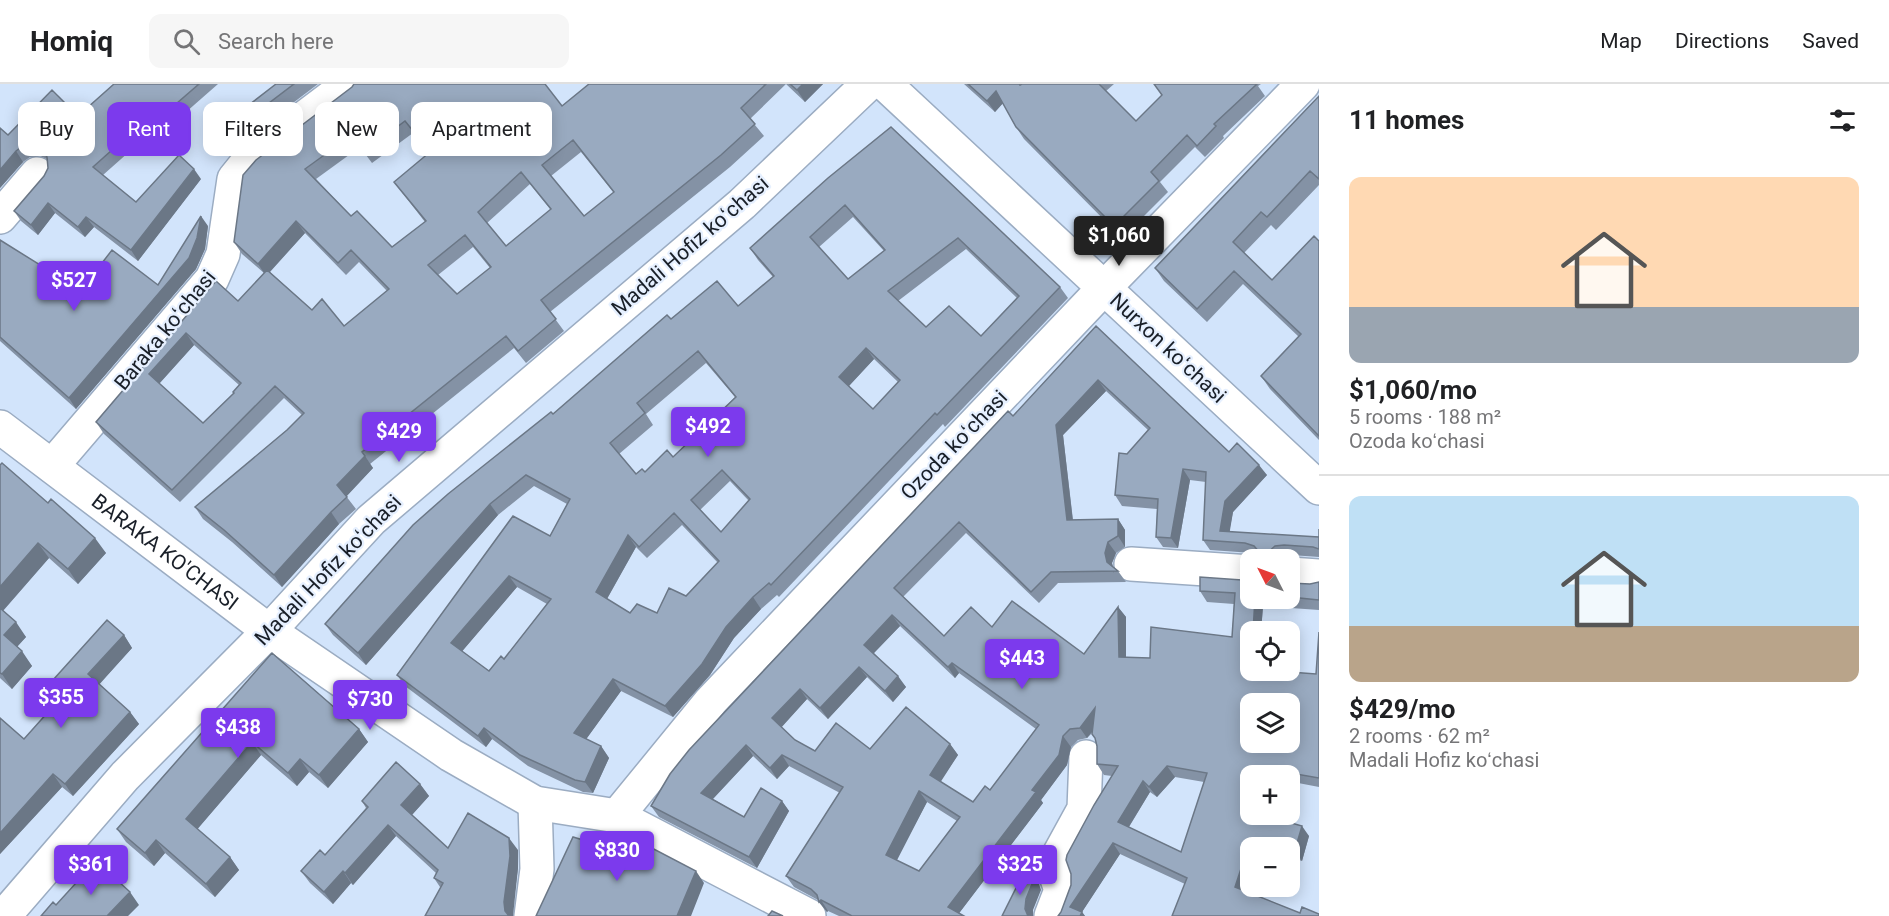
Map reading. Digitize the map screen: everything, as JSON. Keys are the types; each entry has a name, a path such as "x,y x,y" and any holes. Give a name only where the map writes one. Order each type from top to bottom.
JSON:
{"street":[{"name":"Baraka koʻchasi","path":"52,466 212,279 223,254 234,179 251,158 350,84"},
{"name":"Madali Hofiz koʻchasi","path":"3,913 125,776 268,631 371,520 742,204 868,84"},
{"name":"Nurxon koʻchasi","path":"885,84 1319,488"},
{"name":"Ozoda koʻchasi","path":"617,816 711,701 1104,288 1303,84"},
{"path":"0,217 37,174"},
{"name":"BARAKA KO'CHASI","path":"0,427 268,631 450,755 535,803 617,816 809,916"},
{"path":"1131,564 1240,571"},
{"path":"1300,575 1319,576"},
{"path":"1051,916 1061,890 1055,873 1056,860 1084,809 1086,757"},
{"path":"531,916 537,869 535,803"}],"building":[{"path":"114,84 199,84 178,102 107,102 107,154 93,167 136,202 178,156 194,169 131,250 86,217 78,227 48,203 31,225 14,211 44,176 48,168 46,156 95,156 94,102"},
{"path":"276,84 294,84 270,102 253,102"},
{"path":"354,84 545,84 562,106 589,84 766,84 741,108 755,124 721,155 541,300 556,319 518,351 506,336 362,452 365,456 337,485 347,497 274,575 195,507 304,413 275,386 172,490 96,422 216,281 238,301 267,270 312,310 322,299 344,326 389,289 351,250 338,263 296,221 258,264 234,242 243,175 261,156 303,156 303,124 315,115 315,156 323,156 305,169 351,216 357,211 392,247 426,221 394,182 425,156 552,156 552,102 411,102 411,128 405,121 399,126 399,102 332,102","holes":["573,140 614,192 584,216 542,165","521,172 551,209 506,246 478,212","465,235 491,267 457,294 428,265","186,333 241,383 234,393 203,423 149,374"]},
{"path":"790,84 803,84 797,90"},
{"path":"968,84 1099,84 1136,121 1162,95 1154,84 1257,84 1214,124 1216,126 1197,146 1187,135 1151,172 1159,181 1114,226 1016,127 996,91 987,101"},
{"path":"52,90 64,102 40,102"},
{"path":"1319,96 1319,179 1310,171 1267,217 1261,212 1233,242 1272,280 1314,236 1319,241 1319,436 1261,376 1301,334 1234,271 1197,309 1155,268"},
{"path":"18,125 18,150 0,170 0,128 8,135"},
{"path":"891,127 1060,287 937,415 935,413 771,585 769,583 753,597 726,627 702,664 665,706 613,679 574,733 601,746 585,782 575,780 520,755 484,728 478,736 397,675 513,516 550,536 570,499 526,475 490,504 358,653 325,624 413,525 448,494 551,412 553,414 667,315 671,319 717,281 738,306 774,276 750,248 828,178","holes":["845,205 885,250 848,279 810,237","958,238 1019,296 981,336 949,306 926,327 888,291","866,348 900,380 873,409 839,377","698,351 736,397 673,457 667,450 645,472 642,469 636,474 610,443 645,413 637,403","722,470 750,499 721,532 691,500","674,513 719,561 686,596 669,588 657,613 637,604 630,613 596,592 628,535 639,547","509,576 551,599 504,659 501,656 489,671 451,643"]},
{"path":"201,216 197,238 189,258 69,398 0,337 0,240 69,283 71,280 82,289 112,250 158,285"},
{"path":"1096,326 1229,452 1237,443 1259,465 1225,501 1220,531 1319,537 1319,549 1284,545 1275,546 1272,549 1257,549 1245,543 1203,540 1206,472 1183,469 1171,538 1156,537 1158,499 1115,495 1119,453 1127,454 1150,428 1098,380 1056,425 1067,520 1118,519 1118,536 1108,542 1105,553 1107,562 1118,571 1051,572 1031,592 959,522 894,588 944,636 971,607 992,627 1012,601 1084,654 1118,607 1119,657 1150,658 1151,627 1232,637 1235,593 1200,591 1200,577 1240,580 1240,609 1254,609 1254,621 1240,621 1240,681 1300,681 1300,673 1316,674 1319,632 1319,778 1300,775 1300,765 1240,765 1240,825 1302,826 1299,837 1240,837 1240,872 1235,887 1240,889 1240,897 1260,897 1300,913 1302,907 1319,916 1172,916 1187,878 1113,843 1070,907 1082,912 1080,916 1058,916 1071,885 1067,855 1118,766 1097,764 1097,746 1092,734 1095,708 1080,728 1070,729 1063,736 1059,755 1032,790 1036,792 948,907 964,916 852,916 821,900 819,902 817,895 811,889 786,876 843,787 782,755 770,768 746,745 701,793 744,817 761,788 782,801 749,857 651,806 670,774 689,750 1008,411 1013,416","holes":["892,615 948,667 952,663 1039,725 990,790 985,786 973,802 930,775 950,744 906,707 870,749 836,723 815,751 795,740 772,718 800,689 820,708 859,667 885,691 898,676 864,645","1167,766 1207,773 1181,852 1118,822 1143,781 1149,787","919,791 960,817 919,871 886,855"]},
{"path":"2,463 48,503 51,499 95,538 68,569 38,543 0,587 0,465"},
{"path":"1319,582 1319,600 1300,598 1300,584"},
{"path":"0,608 16,622 4,635 22,651 2,674 0,673"},
{"path":"107,620 124,635 88,674 130,712 65,784 53,774 0,833 0,718 24,739 57,702 44,690"},
{"path":"272,653 359,729 319,775 300,759 288,773 252,742 186,819 230,857 206,884 156,840 145,853 117,829"},
{"path":"396,762 420,784 401,805 448,848 468,813 509,838 510,856 504,902 505,911 509,916 425,916 443,883 434,878 438,870 388,825 345,873 343,871 324,892 301,871 320,850 325,855 368,807 362,801"},
{"path":"625,834 696,871 677,916 536,916 573,837 619,851"},
{"path":"96,861 130,892 107,916 41,916 53,902 56,905"},
{"path":"1027,866 1030,867 1034,879 1026,899 1025,909 1028,916 1002,916"},
{"path":"772,911 783,916 768,916"}]}
